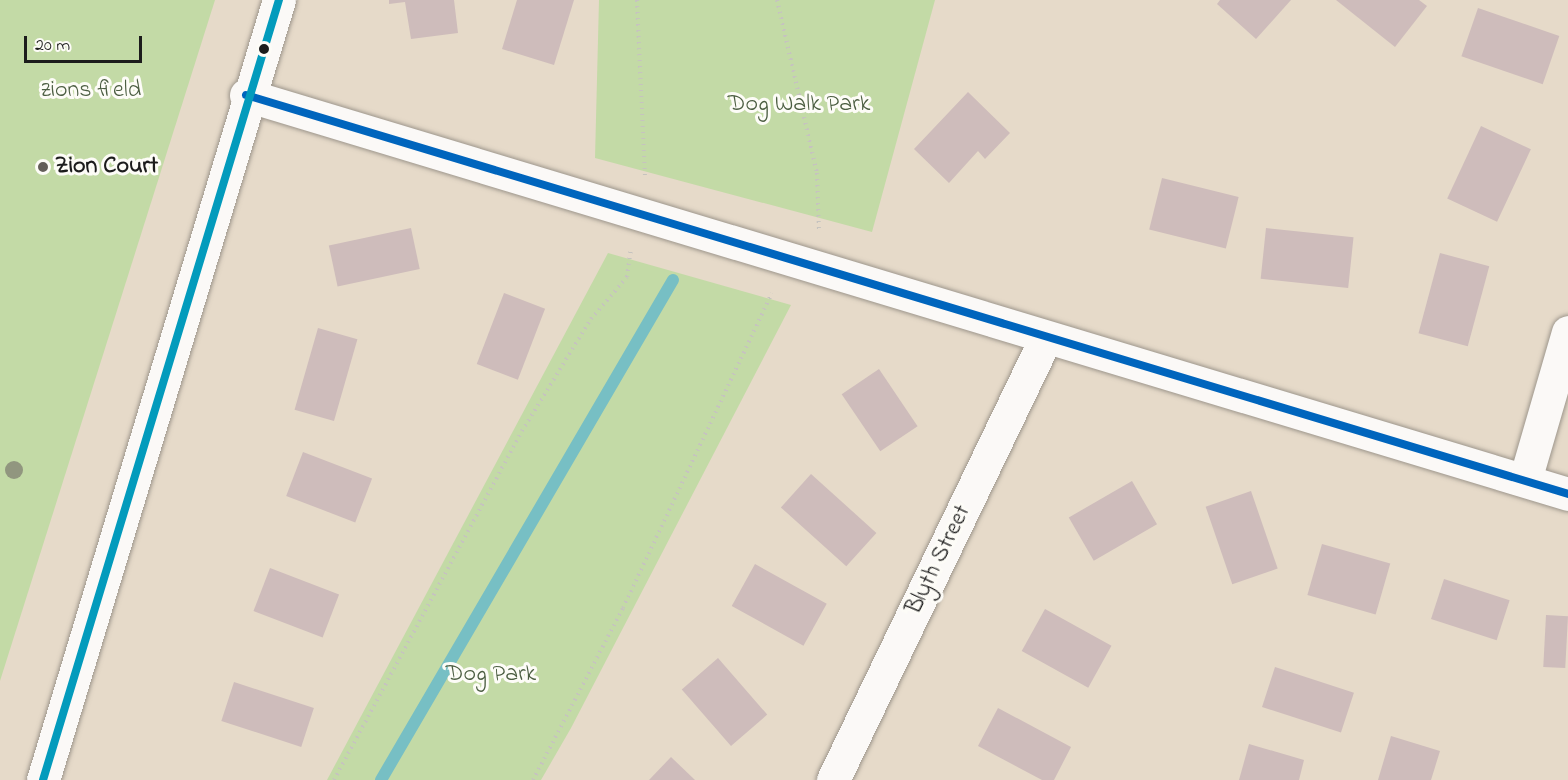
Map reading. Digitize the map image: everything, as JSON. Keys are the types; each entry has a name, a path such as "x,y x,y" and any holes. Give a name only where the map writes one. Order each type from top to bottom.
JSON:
{"street":[{"path":"43,780 246,95 279,0"},
{"path":"246,95 649,220 821,269 1045,340 1568,494"},
{"path":"1525,480 1568,332"},
{"name":"Blyth Street","path":"833,780 1045,340"}],"path":[{"path":"334,780 522,430 591,319 627,277 630,251 649,220 637,0"},
{"path":"777,0 817,173 821,269"},
{"path":"533,780 623,608 787,259"}],"green space":[{"name":"zions field","path":"0,0 215,0 0,681"},
{"name":"Dog Walk Park","path":"599,0 935,0 872,232 595,158"},
{"name":"Dog Park","path":"608,253 791,305 571,728 541,780 327,780"}],"building":[{"path":"389,0 454,0 458,33 411,39 405,2 389,4"},
{"path":"517,0 574,0 554,65 502,49"},
{"path":"1220,0 1291,0 1256,39 1217,4"},
{"path":"1336,0 1419,0 1427,6 1395,47"},
{"path":"1478,8 1559,36 1543,84 1461,56"},
{"path":"968,92 1010,133 985,159 978,151 949,183 914,149"},
{"path":"1481,126 1531,149 1497,222 1447,199"},
{"path":"1162,178 1239,197 1226,249 1149,229"},
{"path":"411,228 420,269 338,287 329,245"},
{"path":"1266,228 1354,237 1348,288 1261,279"},
{"path":"1440,253 1489,266 1468,346 1419,333"},
{"path":"504,293 545,309 518,380 477,364"},
{"path":"318,328 357,339 334,421 295,410"},
{"path":"879,369 918,426 880,451 842,394"},
{"path":"303,452 372,479 355,522 286,496"},
{"path":"811,474 876,533 846,566 781,507"},
{"path":"1132,481 1157,524 1094,561 1069,518"},
{"path":"1251,491 1278,569 1232,584 1206,507"},
{"path":"1322,544 1390,564 1376,615 1307,595"},
{"path":"755,564 827,604 803,646 732,606"},
{"path":"270,568 339,595 323,637 254,611"},
{"path":"1444,579 1510,600 1497,640 1431,619"},
{"path":"1045,609 1111,646 1088,688 1022,651"},
{"path":"1546,615 1568,616 1565,668 1543,667"},
{"path":"718,658 767,715 731,746 682,689"},
{"path":"1275,667 1354,693 1341,733 1262,707"},
{"path":"234,682 314,708 301,747 221,721"},
{"path":"998,708 1071,747 1054,780 1042,780 978,746"},
{"path":"1391,736 1440,751 1431,780 1378,780"},
{"path":"1249,744 1304,760 1299,780 1239,780"},
{"path":"671,757 695,780 649,780"}],"waterway":[{"path":"381,780 673,280"}],"transit line":[{"path":"43,780 279,0"},
{"path":"246,95 1568,494"}],"place":[{"name":"Zion Court","path":"43,167"}]}
